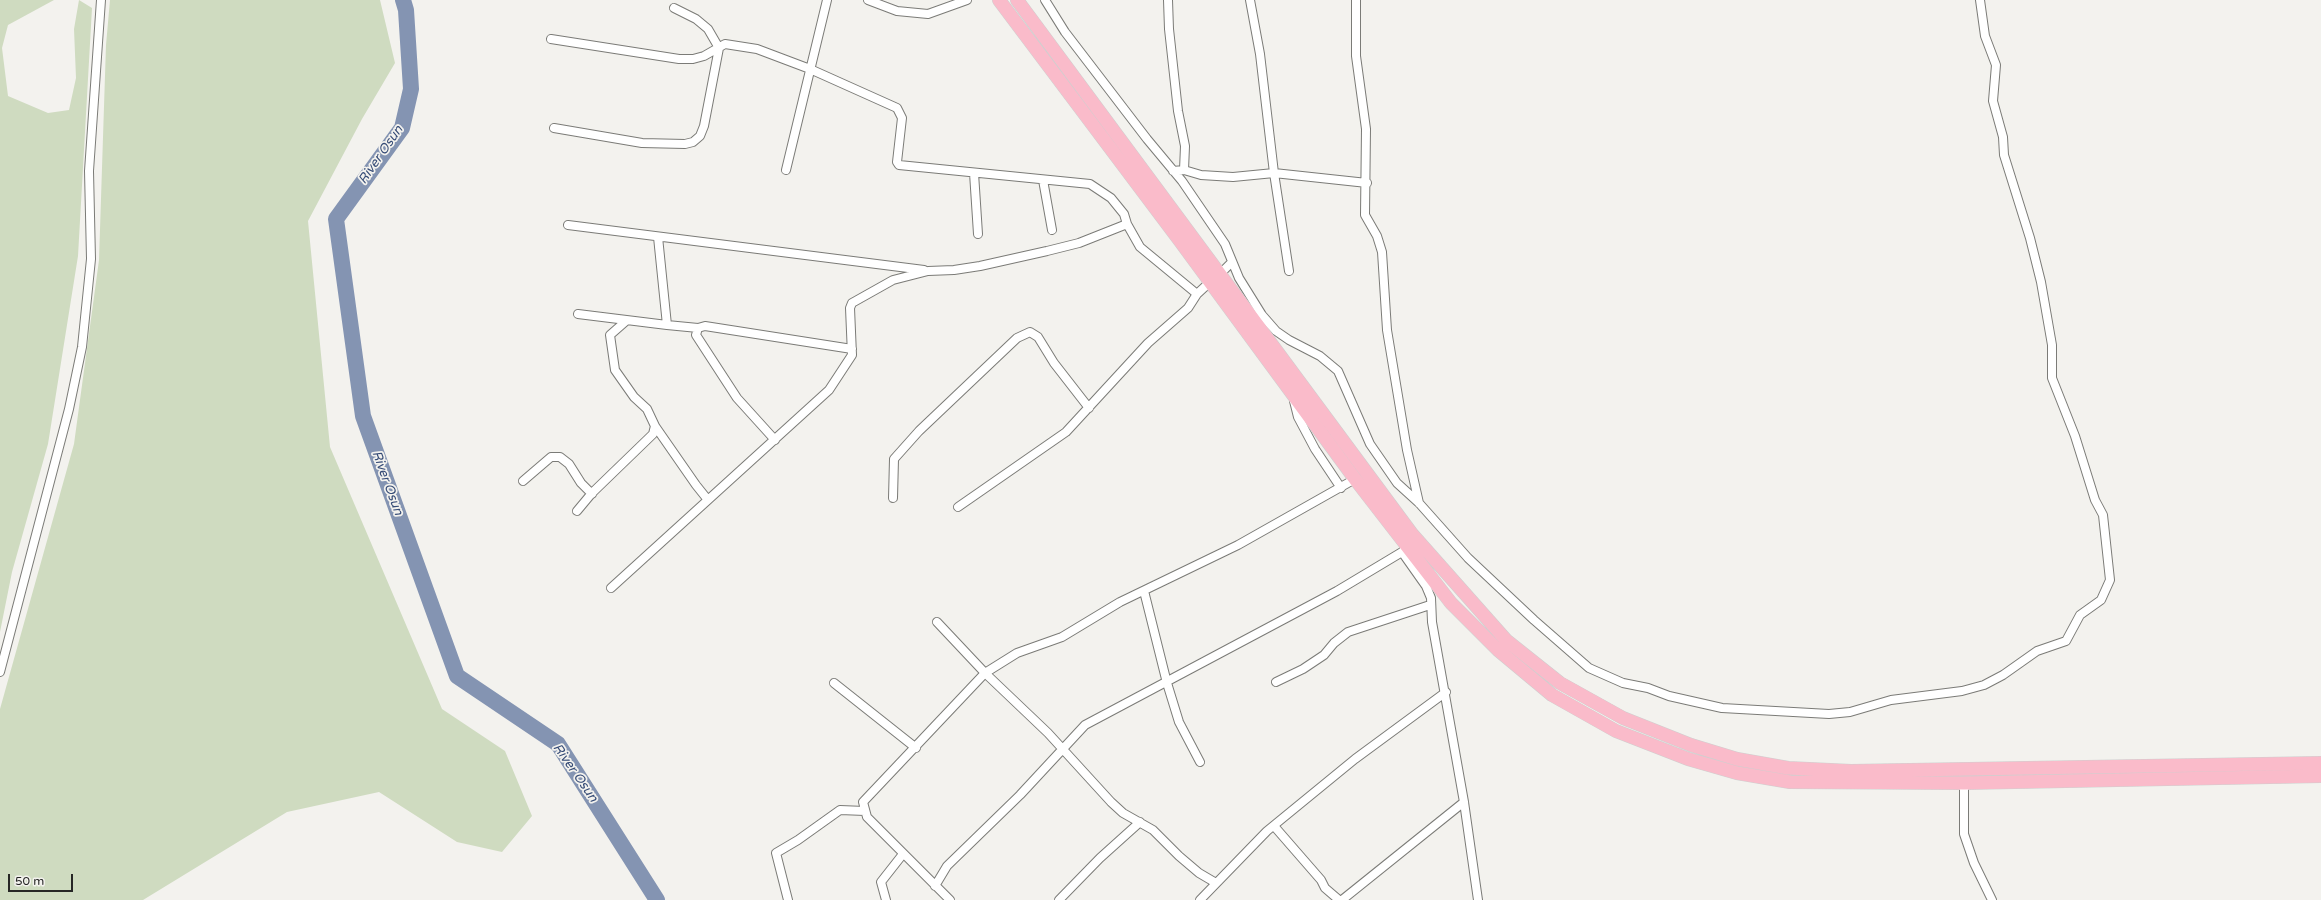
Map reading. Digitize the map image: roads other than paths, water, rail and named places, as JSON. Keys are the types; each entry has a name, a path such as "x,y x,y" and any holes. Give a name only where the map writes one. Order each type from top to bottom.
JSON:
{"highway":[{"path":"999,0 1210,282 1405,549 1451,603 1498,650 1552,696 1616,731 1688,759 1737,773 1790,782 1964,784 2321,776"},
{"path":"1017,0 1412,534 1506,640 1560,683 1623,718 1691,746 1737,759 1788,768 1851,771 2321,763"}],"street":[{"path":"0,672 69,409 82,347 91,259 89,171 101,0"},
{"path":"786,170 827,0"},
{"path":"868,0 897,10 928,14 967,0"},
{"path":"1045,0 1065,32 1173,171 1225,244 1232,262 1262,315 1276,331 1289,340 1320,356 1338,371 1370,444 1397,483 1419,503 1446,535 1493,583 1589,668 1623,683 1648,688 1669,696 1722,708 1829,714 1850,712 1891,700 1974,689 2003,675 2037,651 2066,641 2080,615 2101,600 2110,580 2103,515 2095,500 2075,436 2052,378 2052,345 2030,238 2004,155 2003,137 1993,101 1996,65 1985,36 1980,0"},
{"path":"1168,0 1169,29 1178,111 1185,146 1184,170"},
{"path":"1250,0 1260,54 1274,174 1289,271"},
{"path":"1356,0 1356,56 1366,130 1367,183 1365,215 1376,236 1382,252 1387,330 1407,450 1419,503"},
{"path":"554,128 642,143 686,144 693,142 700,136 704,126 719,48 708,29 696,19 674,8"},
{"path":"551,39 679,59 693,59 726,44 732,44 758,49 810,69 897,108 902,118 897,162 899,165 1090,184 1100,189 1117,205 1140,247 1197,294"},
{"path":"1173,171 1184,170 1201,175 1233,177 1274,174 1367,183"},
{"path":"974,173 978,234"},
{"path":"1043,180 1052,230"},
{"path":"568,225 893,266 928,270 954,270 980,266 1079,243 1127,224"},
{"path":"658,237 667,325"},
{"path":"1220,274 1232,262"},
{"path":"893,266 893,280"},
{"path":"611,588 829,390 850,361 852,349 850,312 852,303 893,280 928,270"},
{"path":"958,507 1066,432 1148,342 1188,308 1197,294 1210,282"},
{"path":"578,314 626,321 698,328 705,326 852,349"},
{"path":"626,321 610,335 616,370 634,397 647,409 655,426 696,486 708,500"},
{"path":"698,328 696,335 737,398 775,440"},
{"path":"893,498 894,459 919,431 1017,338 1023,335 1030,332 1038,337 1054,363 1089,408"},
{"path":"1292,393 1298,417 1315,449 1341,488"},
{"path":"577,511 592,494 653,434 655,426"},
{"path":"523,481 551,457 560,457 569,464 581,482 592,494"},
{"path":"950,900 867,817 863,802 916,748 985,673 1017,653 1062,637 1120,602 1252,537 1355,479"},
{"path":"935,886 948,866 1020,795 1085,725 1331,595 1405,549 1429,591 1430,605 1464,802 1478,900"},
{"path":"1144,591 1167,683 1179,722 1200,762"},
{"path":"1276,682 1303,669 1324,655 1334,643 1348,632 1430,605"},
{"path":"937,622 985,673 1048,733 1111,802 1123,813 1153,830 1199,873 1216,883"},
{"path":"834,683 916,748"},
{"path":"1200,900 1274,826 1355,759 1446,692"},
{"path":"1964,784 1964,834 1974,863 1992,900"},
{"path":"1274,826 1321,880 1325,888 1341,900 1464,802"},
{"path":"788,900 776,853 798,840 840,810 865,811"},
{"path":"1059,900 1100,858 1140,822"},
{"path":"886,900 881,882 903,854"}],"waterway":[{"name":"River Osun","path":"403,0 406,10 411,89 402,128 336,219 363,416 457,676 558,744 657,900"}]}
